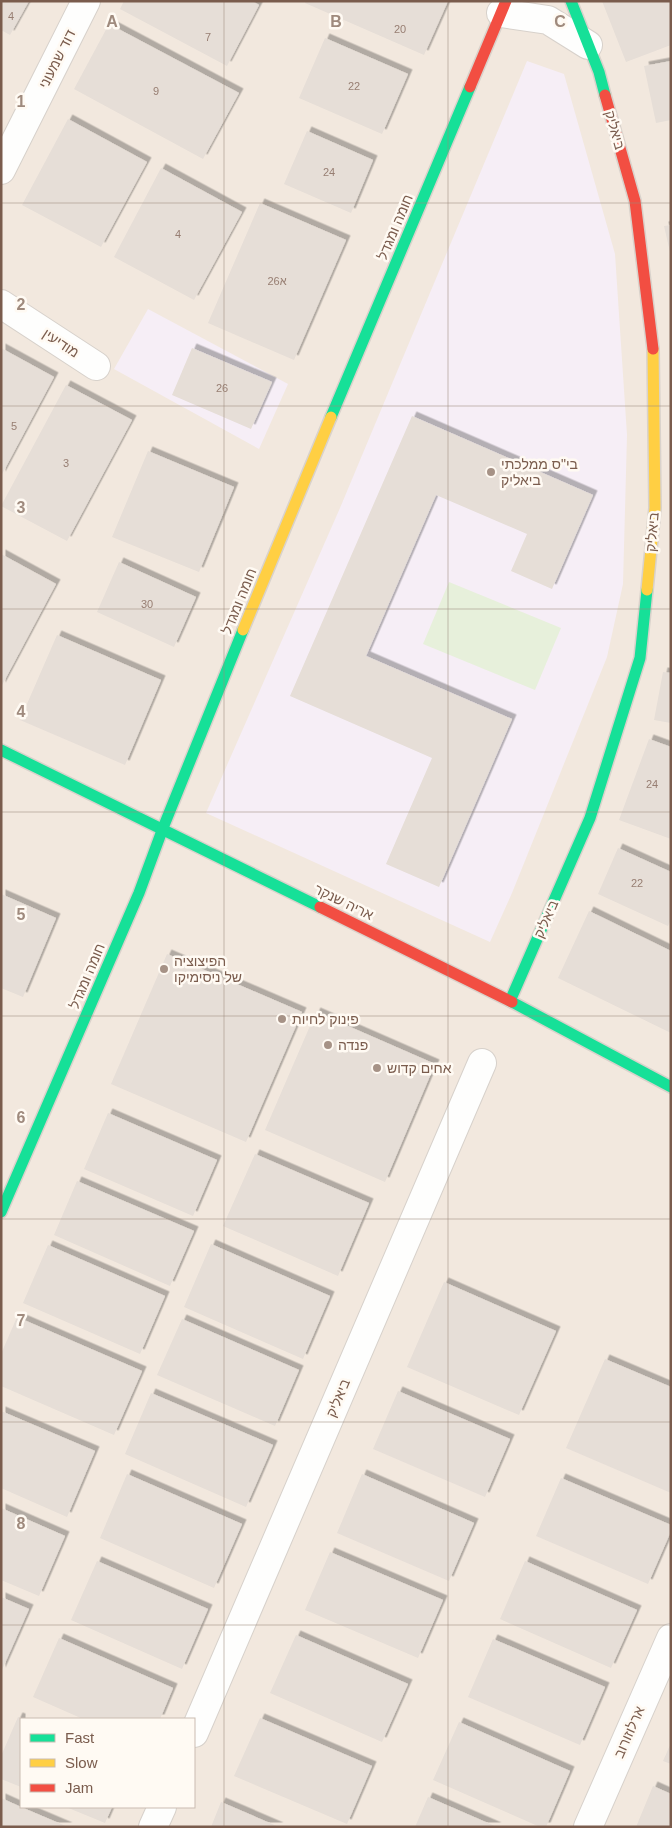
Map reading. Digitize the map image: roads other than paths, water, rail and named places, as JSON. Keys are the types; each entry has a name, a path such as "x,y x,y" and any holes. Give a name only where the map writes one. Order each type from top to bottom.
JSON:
{"street":[{"name":"דוד שמעוני","path":"1,170 86,1"},
{"name":"ביאליק","path":"510,1001 590,818 640,658 654,508 654,356 635,201 599,72 571,1"},
{"path":"504,7 548,20 588,46"},
{"name":"חומה ומגדל","path":"1,1212 139,894 163,828 302,483 504,7"},
{"name":"מודיעין","path":"1,304 96,366"},
{"name":"אריה שנקר","path":"1,750 163,828 510,1001 671,1087"},
{"name":"ביאליק","path":"195,1731 482,1063"},
{"name":"ארלוזורוב","path":"588,1827 671,1638"},
{"path":"153,1827 162,1808"}],"place":[{"name":"בי\"ס ממלכתי ביאליק","path":"491,472"},
{"name":"הפיצוציה של ניסימיקו","path":"164,969"},
{"name":"פינוק לחיות","path":"282,1019"},
{"name":"פנדה","path":"328,1045"},
{"name":"אחים קדוש","path":"377,1068"}]}
